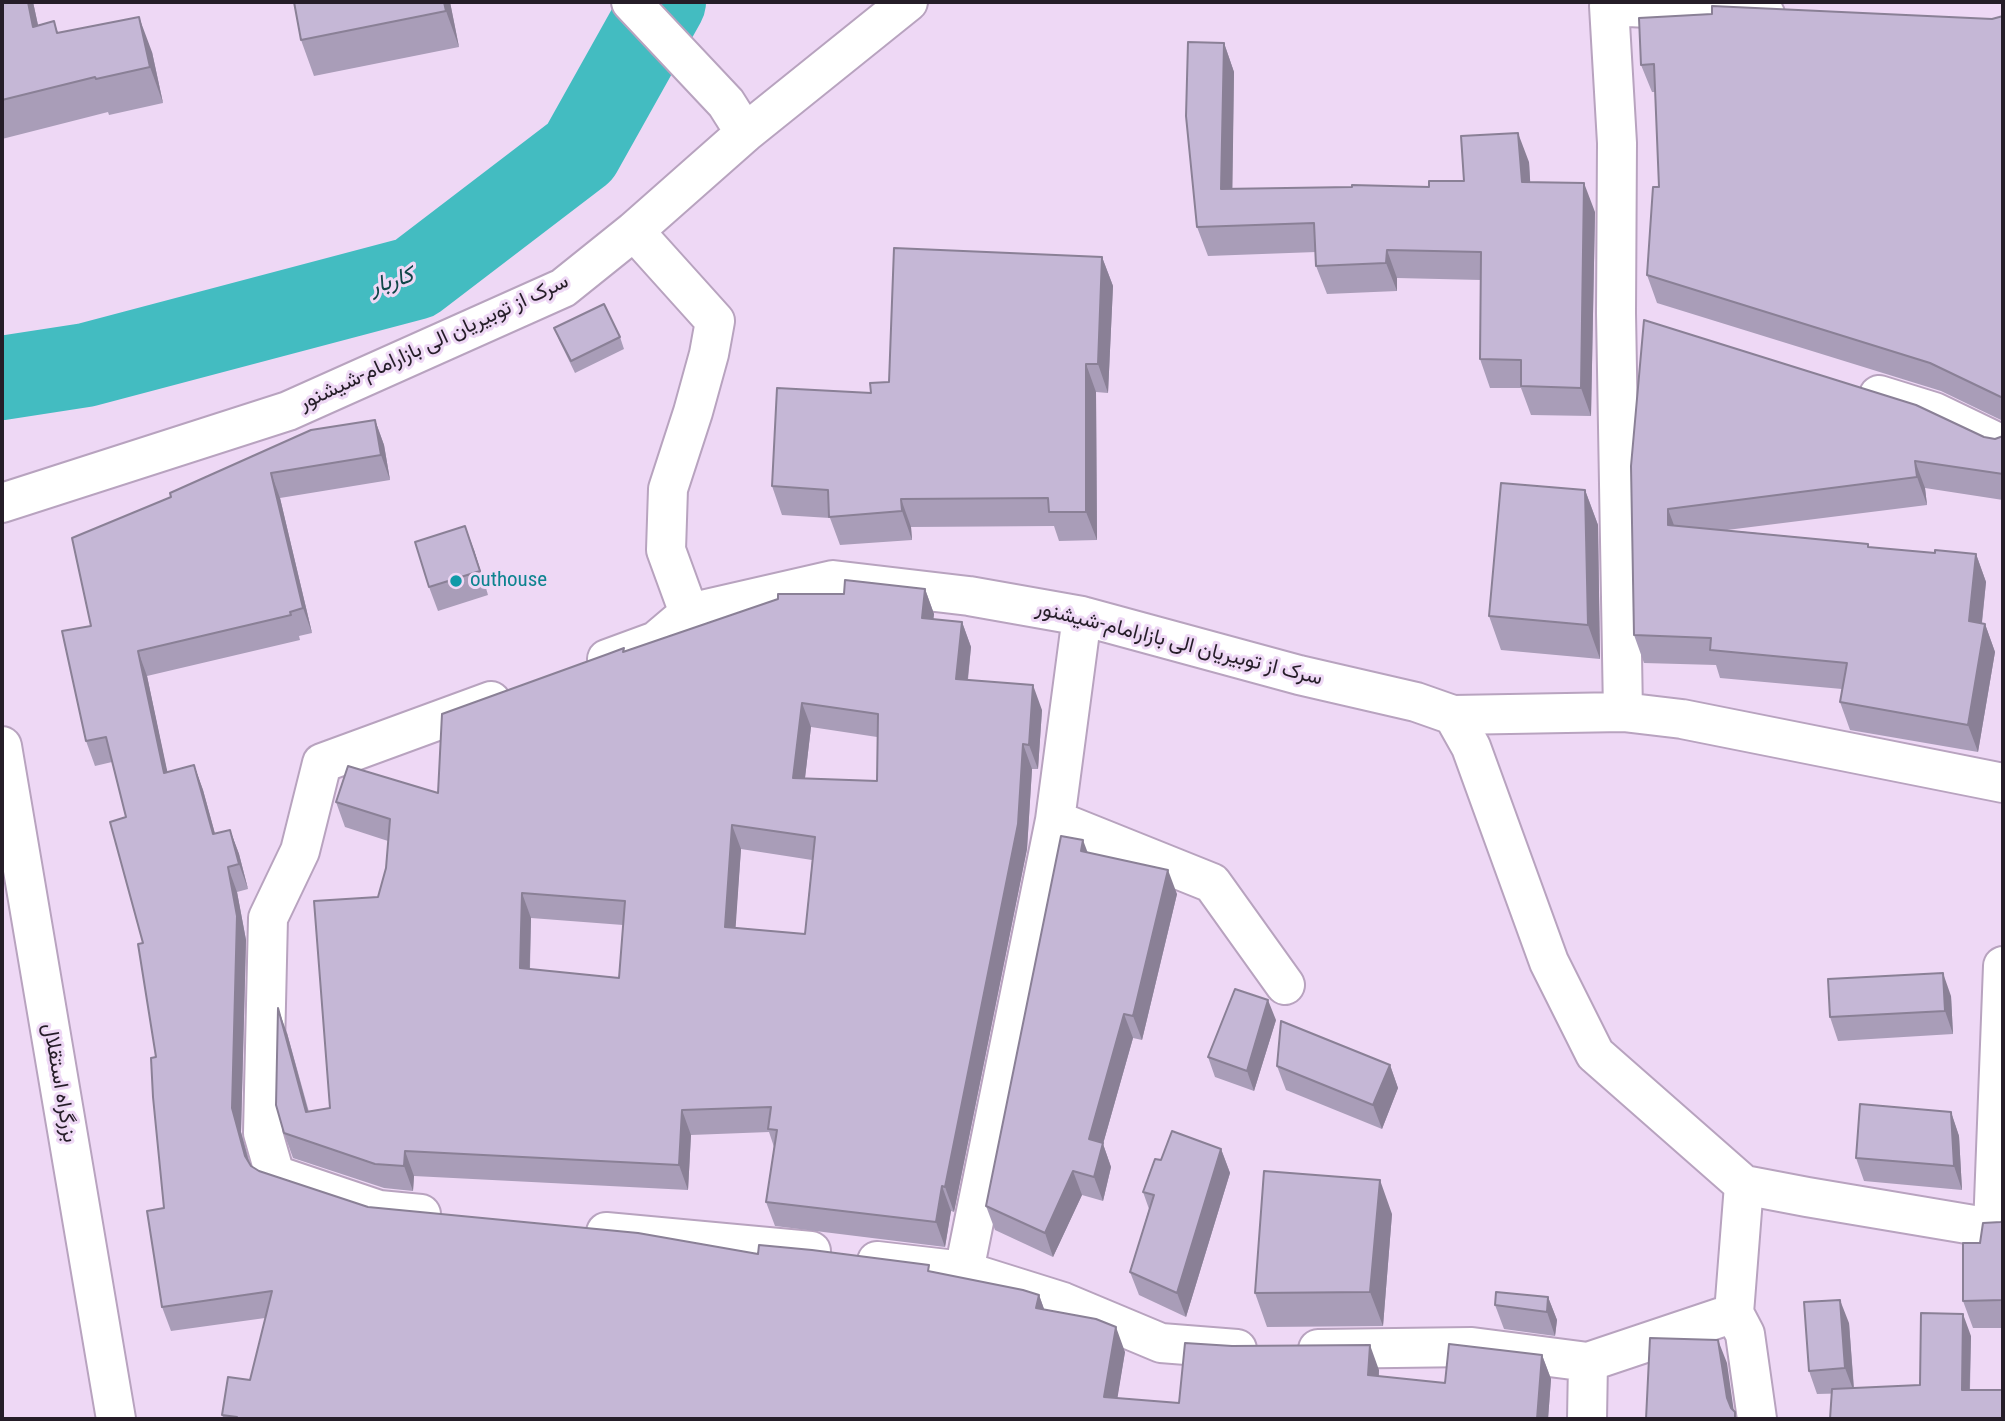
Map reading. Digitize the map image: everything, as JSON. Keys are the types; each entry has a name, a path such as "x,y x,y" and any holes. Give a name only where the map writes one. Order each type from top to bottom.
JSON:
{"main road":[{"path":"631,2 736,118"},
{"name":"سرک از توبیریان الی بازارامام-شیشنور","path":"2,503 288,411 563,288 634,231 736,118 908,2"},
{"path":"1623,712 1616,313 1617,143 1609,6 1799,16"},
{"path":"579,669 656,641 689,613 666,550 668,489 696,401 715,321 634,231"},
{"path":"1616,313 1656,326"},
{"path":"1841,383 1934,412 2003,444"},
{"name":"سرک از توبیریان الی بازارامام-شیشنور","path":"689,613 833,580 970,596 1082,616 1299,675 1416,702 1453,715"},
{"path":"964,1271 1055,820 1082,616"},
{"path":"461,1218 379,1210 275,1175 263,1133 268,918 300,851 322,764 527,688"},
{"path":"2003,783 1682,719 1623,712 1453,715 1471,747 1549,962 1595,1054 1744,1185 1998,1229 2003,967"},
{"name":"بزرگراه استقلال","path":"2,746 117,1419"},
{"path":"1055,820 1212,883 1285,985"},
{"path":"1744,1185 1734,1313 1745,1334 1757,1419"},
{"path":"569,1228 824,1252 964,1271 1063,1302 1161,1343 1274,1349 1472,1347 1588,1362 1734,1313"},
{"path":"1587,1419 1588,1362"}],"building":[{"path":"2,2 28,2 33,27 54,21 57,33 139,17 150,67 96,79 95,77 2,100"},
{"path":"294,2 444,2 446,11 301,40"},
{"path":"1712,6 1992,19 2003,16 2003,398 1930,363 1647,275 1653,187 1659,187 1654,64 1641,65 1639,18 1712,14"},
{"path":"1188,42 1224,43 1221,189 1352,185 1429,187 1429,181 1464,181 1461,136 1518,133 1522,182 1584,183 1581,388 1521,386 1521,360 1480,359 1481,252 1387,250 1386,263 1316,266 1314,223 1197,227 1186,116"},
{"path":"894,248 1102,257 1098,364 1086,364 1086,512 1049,512 1048,498 901,499 902,511 829,517 828,490 772,486 777,388 871,393 870,383 889,382"},
{"path":"604,304 620,337 571,361 554,328"},
{"path":"1644,320 1916,405 1984,437 1995,439 2003,436 2003,474 1915,461 1917,477 1668,509 1668,525 1868,544 1868,547 1976,554 1969,621 1985,624 1968,725 1840,702 1847,663 1710,650 1711,638 1634,635 1631,466"},
{"path":"375,420 381,455 271,473 303,608 290,612 291,615 138,651 164,773 194,765 213,834 230,830 239,864 228,867 237,916 232,1108 245,1156 251,1166 368,1207 638,1233 758,1254 759,1245 812,1250 929,1265 928,1271 1023,1290 1039,1295 1036,1308 1096,1319 1116,1327 1104,1397 1179,1403 1185,1343 1232,1346 1370,1345 1368,1375 1445,1383 1449,1344 1542,1355 1537,1419 237,1419 222,1415 228,1377 250,1380 272,1291 162,1307 147,1211 164,1208 153,1097 151,1058 156,1057 138,944 143,943 110,822 126,817 106,737 86,741 62,631 91,626 72,538 171,497 170,493 311,430"},
{"path":"1501,483 1585,490 1588,625 1489,616"},
{"path":"465,526 480,571 429,587 415,542"},
{"path":"845,580 925,589 922,618 962,622 956,679 1033,685 1029,745 1023,744 1018,824 936,1222 766,1202 777,1130 768,1129 771,1107 682,1110 679,1165 405,1151 404,1166 375,1164 284,1133 276,1105 278,1008 306,1112 330,1108 314,901 378,897 386,868 390,819 336,802 348,766 438,793 442,714 624,648 623,652 778,599 778,594 844,594","holes":["802,703 878,714 877,781 793,778","732,825 815,837 805,934 725,927","522,893 625,901 619,978 520,968"]},
{"path":"1061,836 1083,840 1081,851 1168,870 1133,1016 1124,1014 1089,1139 1103,1143 1094,1177 1073,1171 1045,1233 986,1206"},
{"path":"1943,973 1945,1011 1830,1017 1828,979"},
{"path":"1235,989 1268,1000 1247,1071 1208,1057"},
{"path":"1281,1021 1390,1065 1373,1105 1277,1066"},
{"path":"1860,1104 1951,1112 1954,1166 1856,1158"},
{"path":"1172,1131 1221,1149 1177,1293 1130,1272 1154,1195 1143,1192 1155,1159 1161,1160"},
{"path":"1264,1171 1380,1180 1370,1292 1255,1293"},
{"path":"2003,1221 2003,1300 1963,1301 1963,1243 1980,1243 1983,1223"},
{"path":"1496,1292 1548,1297 1547,1312 1495,1305"},
{"path":"1840,1300 1845,1368 1809,1371 1804,1302"},
{"path":"1921,1313 1963,1314 1962,1390 2003,1390 2003,1419 1830,1419 1832,1389 1920,1385"},
{"path":"1650,1338 1718,1340 1727,1398 1735,1412 1735,1419 1646,1419"}],"waterway":[{"name":"کاربار","path":"2,378 86,365 415,278 580,152 664,2"}],"place":[{"name":"outhouse","path":"456,581"}]}
